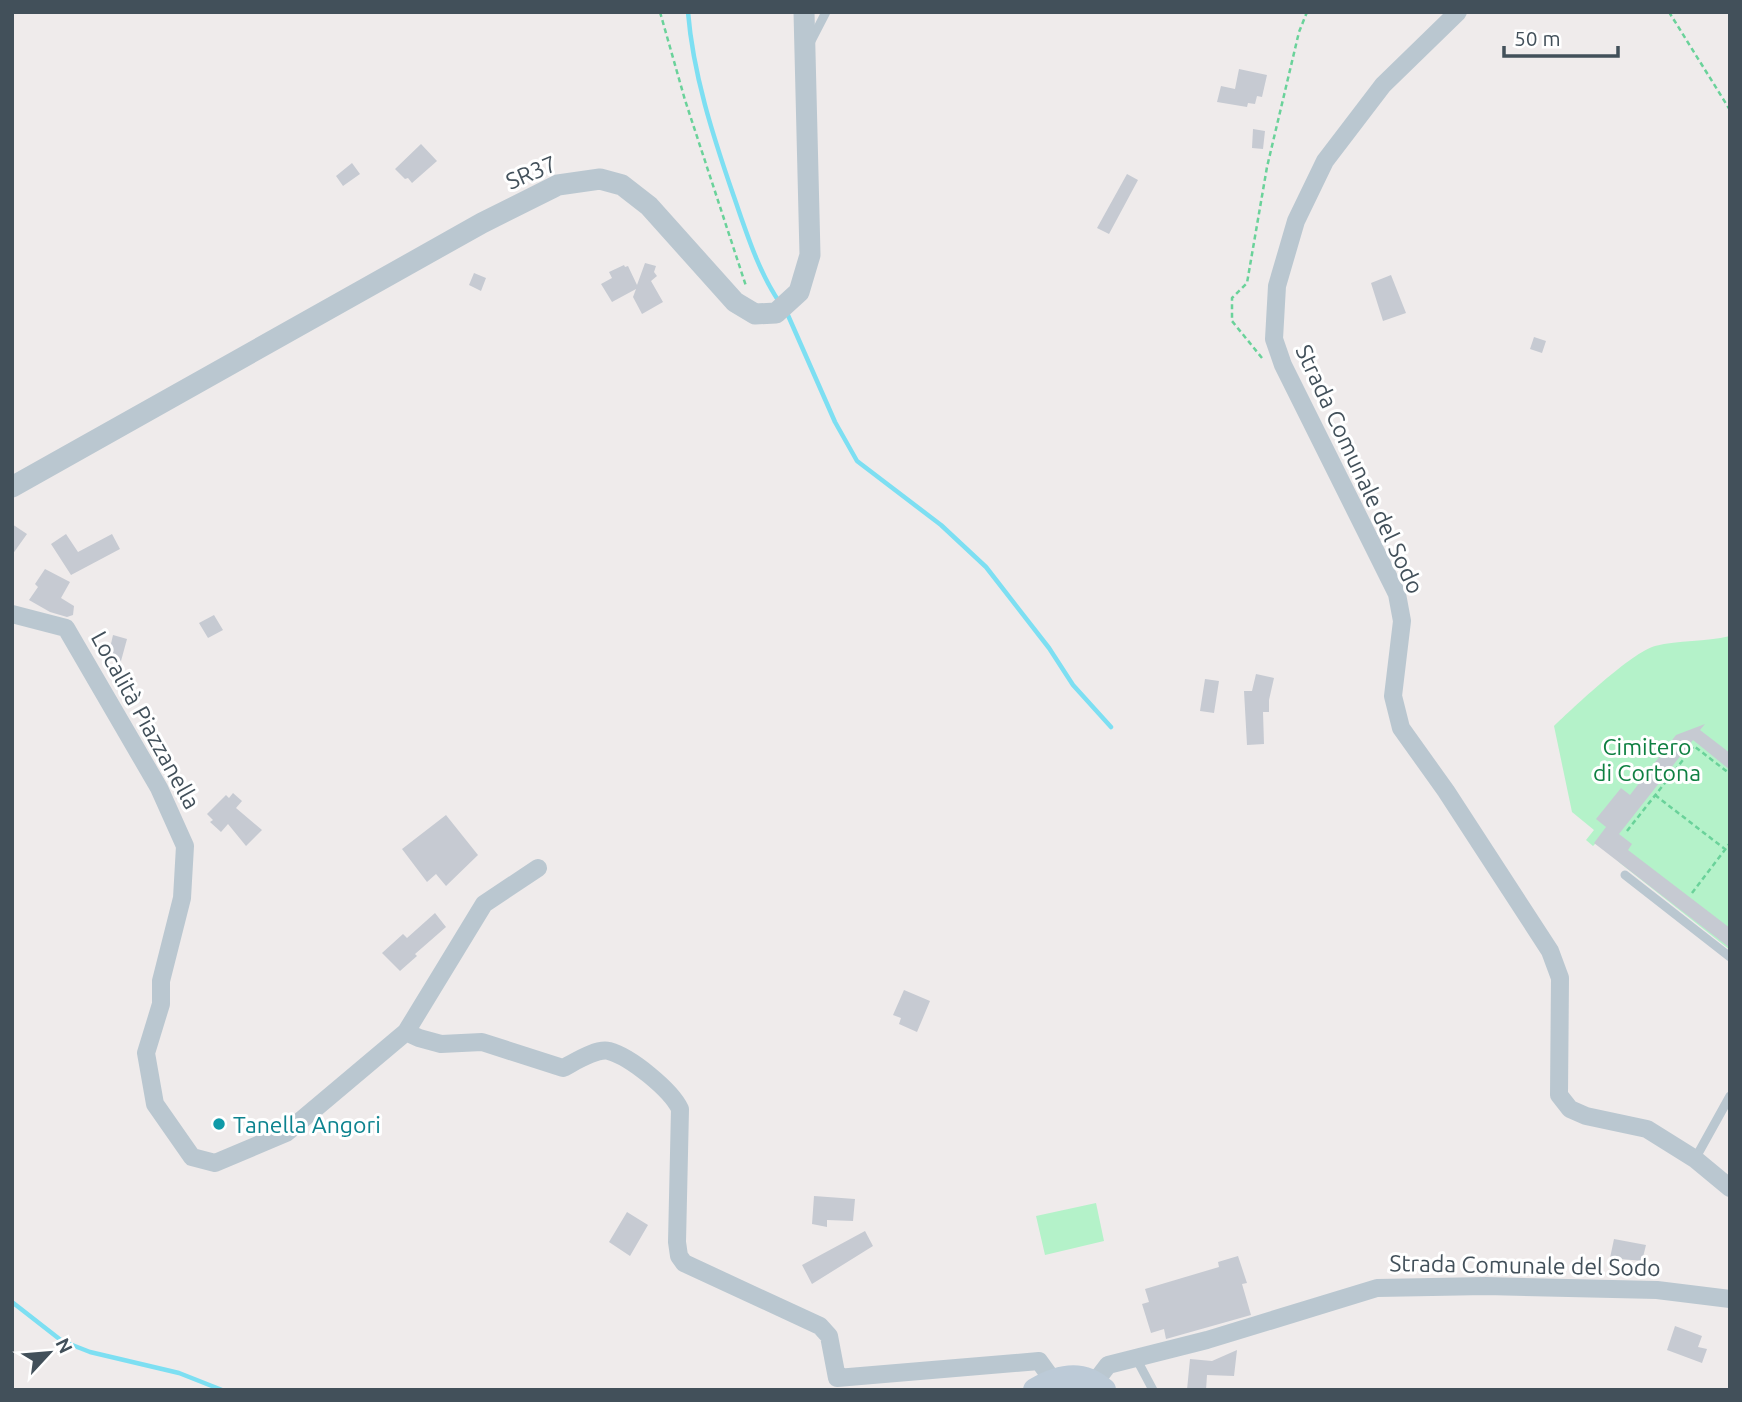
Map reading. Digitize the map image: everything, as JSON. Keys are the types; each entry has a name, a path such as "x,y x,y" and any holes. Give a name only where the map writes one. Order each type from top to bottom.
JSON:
{"main road":[{"path":"1043,1384 1078,1376 1098,1387"}],"street":[{"path":"755,314 776,313 799,292 810,255 804,12"},
{"name":"Strada Comunale del Sodo","path":"1458,12 1383,85 1325,161 1296,221 1278,286 1273,339 1283,365 1397,594 1402,621 1393,696 1401,728 1446,790 1549,951 1560,978 1559,1095 1570,1109 1586,1116 1647,1129 1695,1159 1730,1188"},
{"name":"SR37","path":"12,488 482,223 558,185 600,179 622,186 649,206 735,302 755,314"},
{"name":"Località Piazzanella","path":"12,614 66,628 159,788 186,846 182,898 161,981 161,1004 146,1053 155,1104 192,1157 215,1163 286,1133 407,1032 484,904 538,868"},
{"path":"407,1032 441,1044 482,1042 563,1068 599,1051 609,1051 643,1070 674,1097 680,1109 679,1256 684,1263 820,1326 829,1336 837,1378 1039,1361 1043,1384"},
{"name":"Strada Comunale del Sodo","path":"1098,1387 1108,1365 1207,1340 1377,1288 1486,1286 1657,1290 1730,1299"}],"lane":[{"path":"804,54 826,12"},
{"path":"1625,875 1730,957"},
{"path":"1695,1159 1730,1096"},
{"path":"1136,1358 1153,1390"}],"path":[{"path":"660,12 685,100 755,314"},
{"path":"1283,365 1260,358 1232,321 1232,298 1247,283 1267,167 1299,32 1307,12"},
{"path":"1669,12 1730,110"},
{"path":"1627,831 1694,746 1730,774"},
{"path":"1655,795 1730,853"},
{"path":"1692,893 1730,843"}],"green space":[{"name":"Cimitero di Cortona","path":"1730,636 1730,950 1620,863 1599,840 1593,846 1586,840 1594,830 1572,812 1554,726 1603,682 1645,650 1664,644"},
{"path":"1096,1203 1104,1241 1045,1255 1036,1216"}],"building":[{"path":"1239,69 1267,75 1262,97 1257,96 1255,104 1248,103 1247,107 1217,102 1221,86 1235,89"},
{"path":"1253,129 1265,131 1263,149 1252,148"},
{"path":"421,144 437,161 412,183 395,169"},
{"path":"352,163 360,174 343,186 336,176"},
{"path":"1127,174 1138,180 1109,234 1097,228"},
{"path":"645,263 656,266 654,272 657,276 651,281 663,302 642,314 633,297 636,289 612,302 601,284 612,278 609,272 624,265 628,266 637,285"},
{"path":"474,273 486,278 481,291 469,285"},
{"path":"1391,275 1406,313 1383,321 1371,283"},
{"path":"1534,337 1546,341 1542,353 1530,349"},
{"path":"12,524 27,534 12,555"},
{"path":"66,534 78,552 112,534 120,549 71,575 51,544"},
{"path":"45,569 70,582 61,598 74,606 73,615 67,617 50,612 29,600"},
{"path":"214,615 223,630 208,638 199,623"},
{"path":"113,635 127,639 121,661 108,657"},
{"path":"1256,674 1274,678 1269,712 1263,712 1264,744 1247,745 1244,691 1252,691"},
{"path":"1205,679 1219,681 1214,713 1200,711"},
{"path":"1705,724 1700,730 1730,753 1730,770 1693,740 1619,834 1632,844 1628,850 1730,928 1730,948 1594,843 1606,827 1596,819 1621,788 1630,795 1676,735"},
{"path":"233,793 242,801 236,808 262,830 246,846 228,824 221,832 210,822 213,820 207,814 226,795 229,798"},
{"path":"446,815 478,855 446,886 436,874 427,882 402,849"},
{"path":"435,913 446,927 400,971 382,953 403,934 407,938"},
{"path":"904,990 930,1001 917,1032 899,1024 901,1018 893,1015"},
{"path":"814,1196 855,1199 853,1221 827,1220 827,1227 812,1224"},
{"path":"627,1212 648,1225 630,1256 609,1242"},
{"path":"865,1231 873,1246 812,1284 802,1265"},
{"path":"1614,1239 1646,1245 1642,1261 1610,1258"},
{"path":"1238,1256 1247,1283 1242,1284 1251,1315 1166,1339 1164,1329 1151,1333 1142,1304 1149,1302 1145,1289 1219,1267 1218,1262"},
{"path":"1675,1326 1702,1336 1698,1347 1707,1349 1702,1363 1667,1350"},
{"path":"1237,1350 1234,1376 1207,1375 1206,1390 1187,1390 1190,1359 1212,1361"}],"waterway":[{"path":"688,12 699,82 718,150 753,250 780,303"},
{"path":"787,313 835,422 857,461 941,525 986,567 1049,648 1073,685 1111,727"},
{"path":"12,1302 62,1341 90,1352 179,1373 222,1390"}],"place":[{"name":"Tanella Angori","path":"219,1124"}]}
